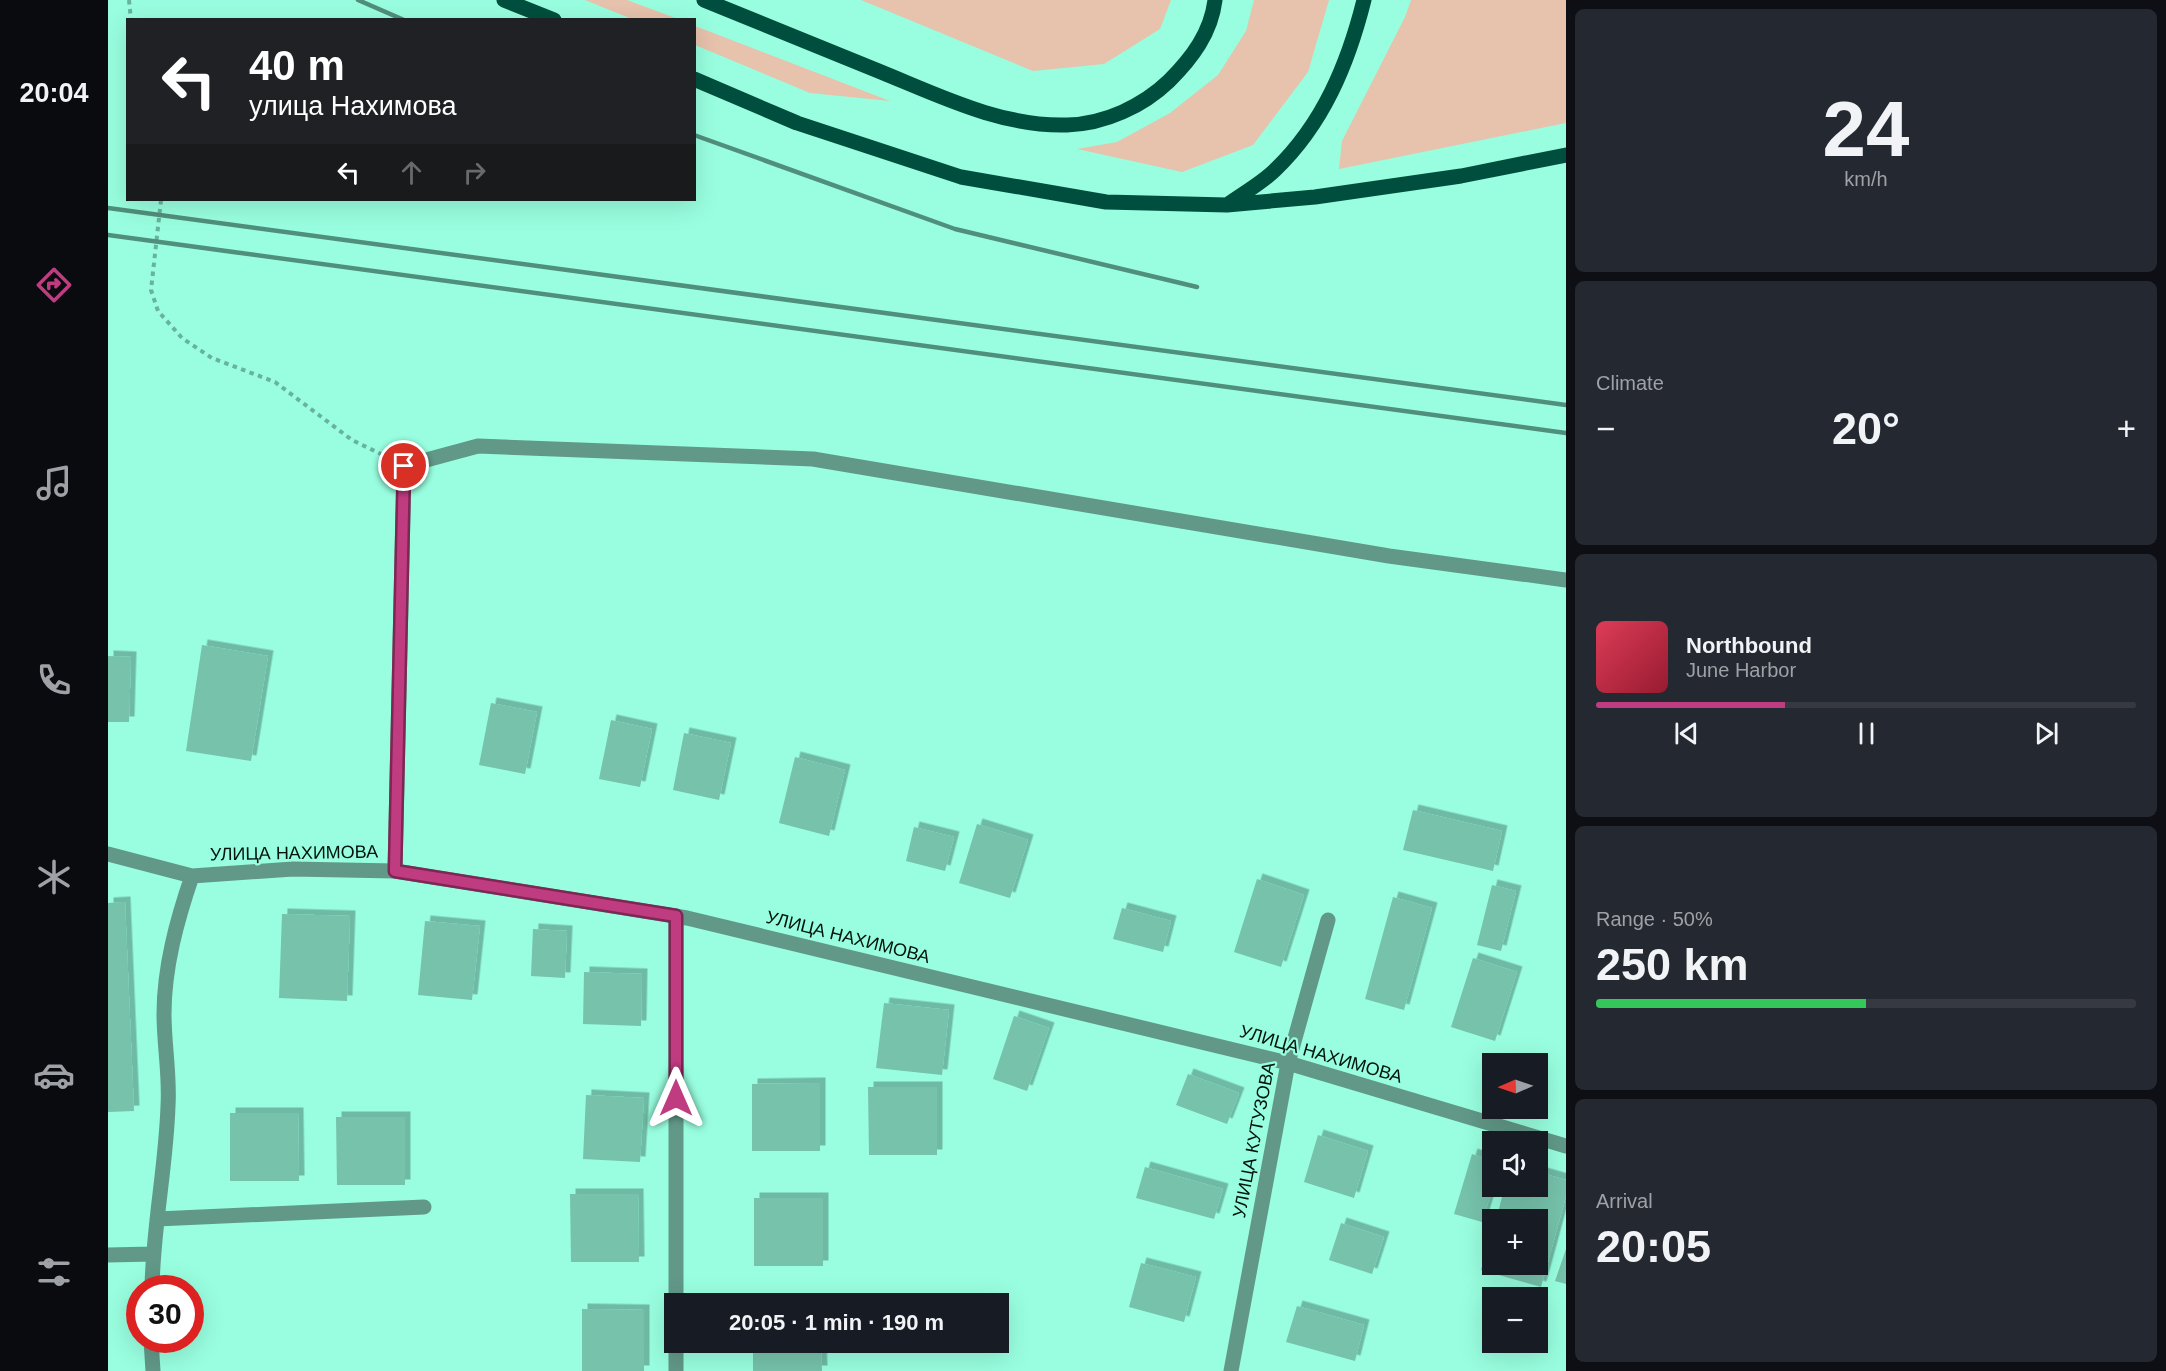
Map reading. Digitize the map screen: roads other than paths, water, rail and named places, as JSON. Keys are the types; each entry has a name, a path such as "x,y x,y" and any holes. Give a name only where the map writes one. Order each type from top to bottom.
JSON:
{"main road":[{"path":"504,0 549,18"},
{"path":"704,0 976,110 1023,121 1068,125 1106,119 1152,97 1190,61 1212,19 1215,0"},
{"path":"1227,205 1274,171 1307,136 1338,83 1364,0"},
{"path":"696,80 797,123 961,177 1106,202 1227,205 1314,197 1461,176 1566,155"}],"street":[{"path":"395,871 404,466 478,446 813,459 1389,556 1566,580"},
{"name":"УЛИЦА НАХИМОВА","path":"108,854 192,876 293,869 395,871 676,916 1288,1063 1566,1146"},
{"path":"152,1275 153,1254 165,1167 168,1103 164,1013 173,930 192,876"},
{"path":"676,916 676,1293"},
{"name":"УЛИЦА КУТУЗОВА","path":"1231,1371 1288,1063 1328,920"},
{"path":"158,1219 424,1206"},
{"path":"108,1255 153,1254"},
{"path":"152,1353 153,1371"},
{"path":"676,1353 676,1371"}],"railway":[{"path":"358,0 399,18"},
{"path":"696,136 955,229 1197,287"},
{"path":"108,208 1566,405"},
{"path":"108,235 1566,433"}]}
